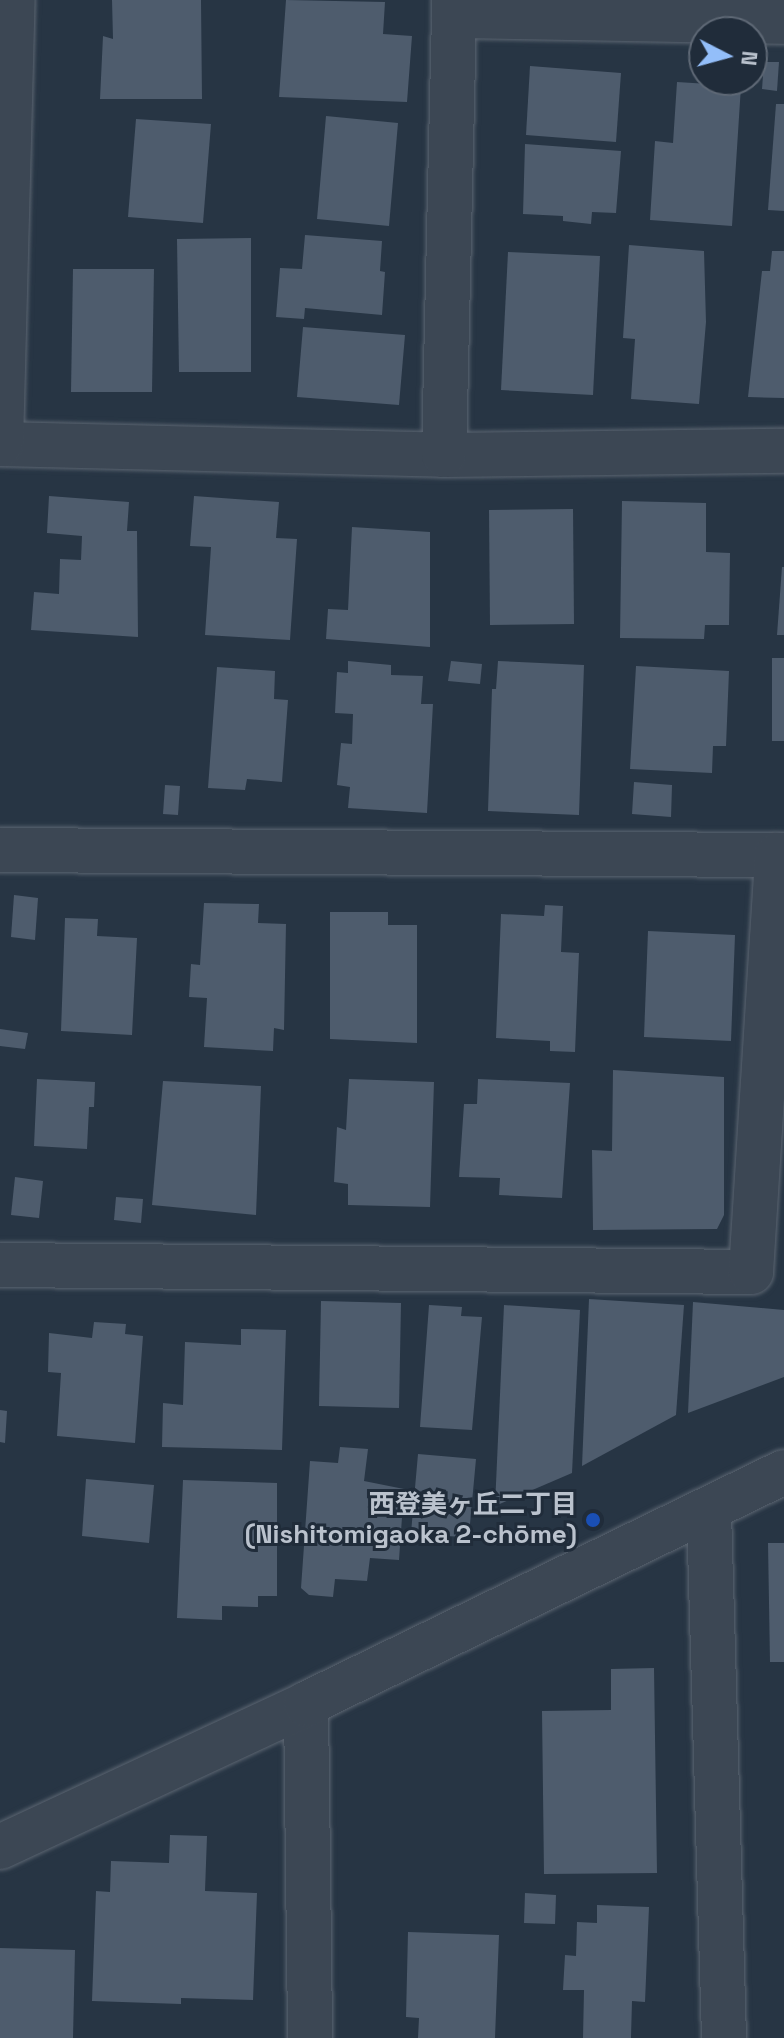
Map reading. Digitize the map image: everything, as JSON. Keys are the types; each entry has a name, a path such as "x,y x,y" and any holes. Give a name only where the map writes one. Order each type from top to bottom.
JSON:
{"street":[{"path":"13,0 1,444 444,455 784,451"},
{"path":"444,455 454,8 784,22"},
{"path":"0,850 780,855 751,1272 0,1265"},
{"path":"0,1847 306,1704 784,1472"},
{"path":"709,1511 724,2038"},
{"path":"306,1704 310,2038"}],"building":[{"path":"112,0 201,0 202,99 100,99 103,36 113,39"},
{"path":"286,0 385,2 383,34 412,36 407,102 279,97"},
{"path":"768,62 779,62 777,91 768,90"},
{"path":"530,66 621,73 616,142 526,135"},
{"path":"677,82 688,83 688,96 740,96 732,226 650,220 655,141 673,143"},
{"path":"776,104 784,104 784,211 768,210"},
{"path":"326,116 398,123 389,226 317,219"},
{"path":"136,119 211,124 203,223 128,217"},
{"path":"525,144 621,151 616,213 592,212 591,224 563,221 563,216 523,214"},
{"path":"305,235 382,241 380,271 385,272 382,315 305,308 304,319 276,317 280,268 302,269"},
{"path":"251,238 251,372 179,372 177,239"},
{"path":"629,245 704,251 706,322 699,404 631,399 635,339 623,338"},
{"path":"772,251 784,251 784,398 748,397 762,271 770,271"},
{"path":"508,252 600,256 593,395 501,390"},
{"path":"73,269 154,269 152,392 71,392"},
{"path":"303,327 405,335 399,405 297,397"},
{"path":"49,496 129,502 127,531 137,531 138,637 31,630 34,592 59,594 60,559 81,560 82,536 47,533"},
{"path":"194,496 279,502 276,538 297,539 290,640 205,635 211,547 190,546"},
{"path":"622,501 706,503 706,552 730,553 729,625 705,625 704,639 620,638"},
{"path":"573,509 574,624 490,625 489,510"},
{"path":"352,527 430,532 430,647 326,639 328,609 348,610"},
{"path":"782,567 784,635 777,635"},
{"path":"772,658 784,658 784,741 772,741"},
{"path":"348,661 391,665 391,675 423,676 421,704 433,704 427,813 348,808 350,787 337,785 341,743 352,744 353,714 335,713 337,672 348,673"},
{"path":"451,661 482,664 480,684 448,681"},
{"path":"498,661 584,665 579,815 488,811 492,689 496,689"},
{"path":"636,666 729,671 726,746 713,746 712,773 630,769"},
{"path":"217,667 275,671 274,699 288,700 282,782 247,779 245,790 208,788"},
{"path":"634,782 672,785 671,817 632,814"},
{"path":"165,785 180,786 178,815 163,814"},
{"path":"14,895 38,898 35,940 11,937"},
{"path":"204,903 259,904 258,923 286,924 284,1030 274,1028 273,1051 204,1047 207,998 189,997 191,964 200,965"},
{"path":"545,905 563,906 561,952 579,953 575,1052 550,1051 550,1041 496,1038 501,914 544,916"},
{"path":"330,912 388,912 388,925 417,925 417,1043 330,1039"},
{"path":"65,918 98,919 97,936 137,938 132,1035 61,1031"},
{"path":"648,931 735,935 731,1041 644,1037"},
{"path":"0,1029 28,1033 25,1049 0,1046"},
{"path":"613,1070 724,1077 724,1215 717,1229 593,1230 592,1150 612,1151"},
{"path":"37,1079 95,1082 94,1107 89,1107 87,1149 34,1146"},
{"path":"349,1079 434,1082 430,1207 348,1205 348,1184 334,1182 337,1127 346,1130"},
{"path":"478,1079 570,1083 562,1198 499,1195 500,1178 459,1177 464,1104 477,1104"},
{"path":"163,1081 261,1086 256,1215 152,1205"},
{"path":"15,1177 43,1181 39,1218 11,1215"},
{"path":"116,1197 143,1199 141,1223 114,1220"},
{"path":"589,1299 684,1305 676,1415 582,1466"},
{"path":"321,1301 401,1303 399,1408 319,1406"},
{"path":"693,1302 784,1310 784,1377 688,1413"},
{"path":"429,1305 462,1307 461,1316 482,1317 472,1430 420,1427"},
{"path":"504,1305 580,1310 572,1473 495,1506"},
{"path":"94,1322 126,1324 125,1334 143,1336 135,1443 57,1436 61,1373 48,1372 49,1333 92,1338"},
{"path":"241,1329 286,1330 282,1450 162,1447 163,1403 183,1405 185,1342 241,1345"},
{"path":"0,1410 7,1411 5,1443 0,1442"},
{"path":"340,1447 368,1449 364,1481 404,1489 399,1560 370,1558 367,1581 335,1579 333,1597 309,1595 301,1588 310,1461 338,1463"},
{"path":"418,1454 476,1459 470,1524 462,1524 461,1537 411,1533"},
{"path":"86,1479 154,1485 149,1543 82,1536"},
{"path":"183,1480 277,1483 277,1596 258,1596 258,1607 222,1606 222,1620 177,1618"},
{"path":"768,1543 784,1543 784,1662 770,1662"},
{"path":"654,1668 657,1873 544,1874 542,1711 611,1710 611,1669"},
{"path":"170,1835 207,1836 205,1891 257,1893 253,2000 181,1998 181,2004 92,2001 96,1891 110,1892 111,1861 169,1863"},
{"path":"525,1893 556,1895 555,1924 524,1923"},
{"path":"597,1905 649,1907 645,2002 632,2001 631,2038 583,2038 584,1990 563,1990 565,1955 576,1956 577,1922 597,1923"},
{"path":"408,1932 499,1935 495,2038 418,2038 419,2018 406,2017"},
{"path":"0,1948 75,1950 73,2038 0,2038"}],"place":[{"name":"西登美ヶ丘二丁目 (Nishitomigaoka 2-chōme)","path":"593,1520"}]}
